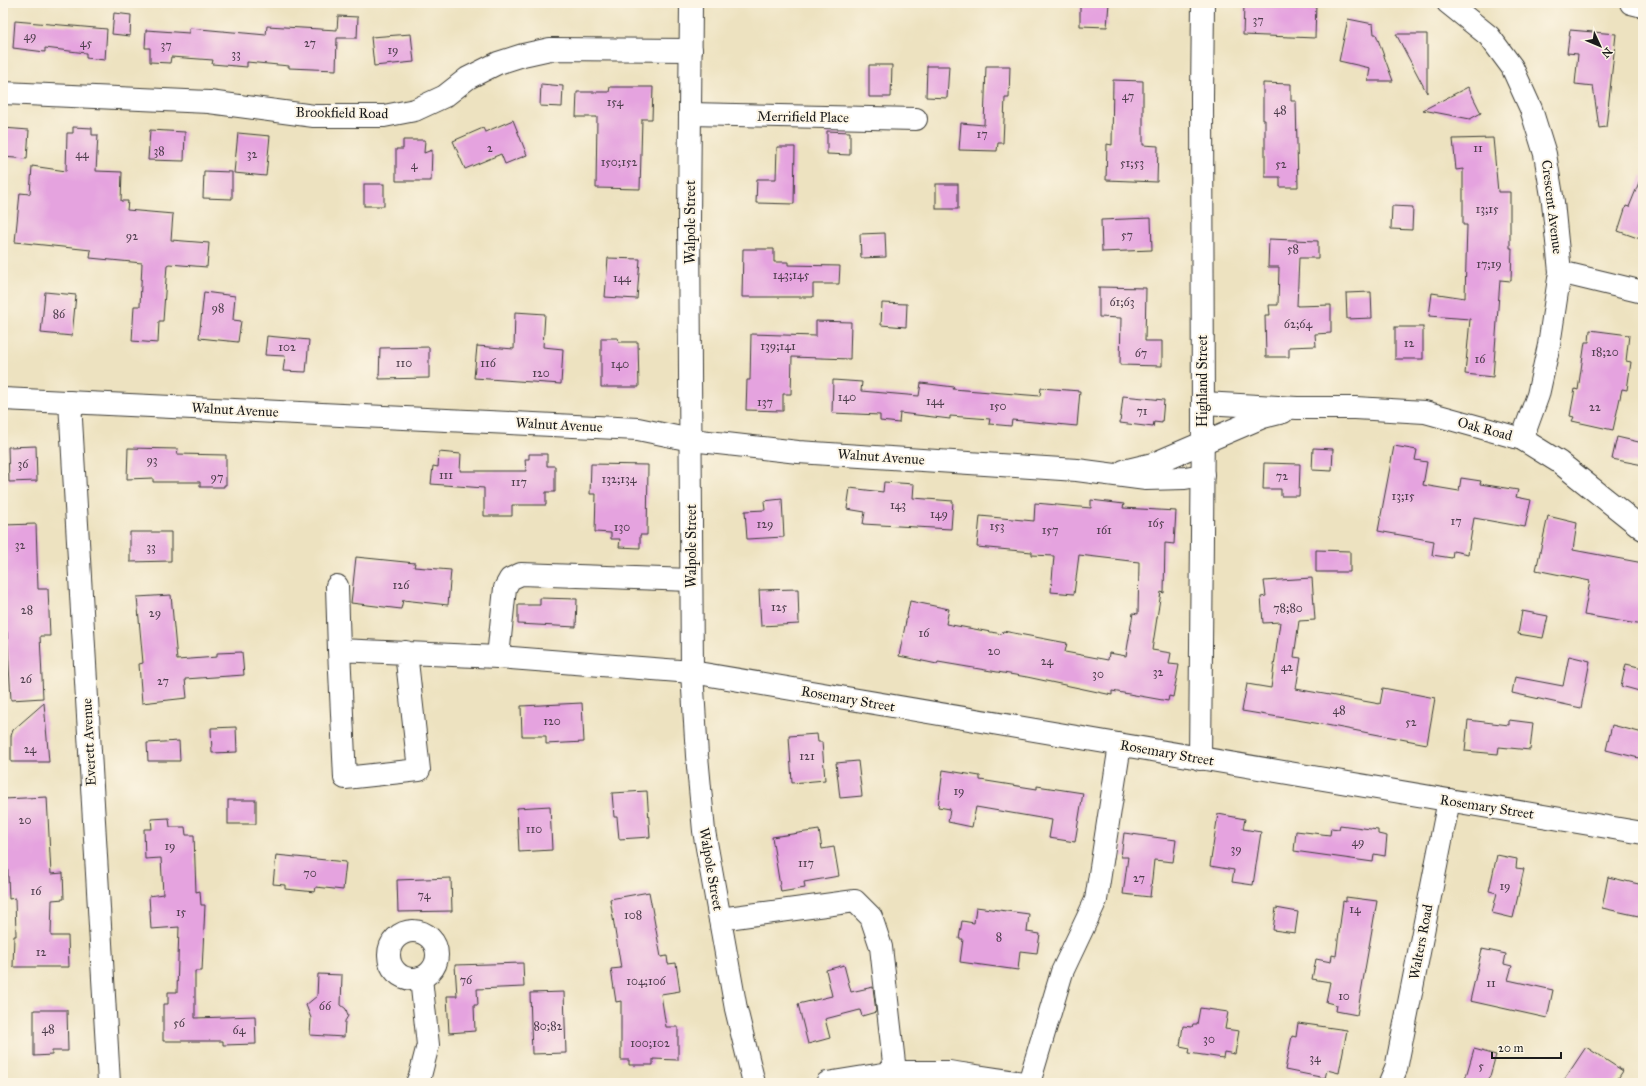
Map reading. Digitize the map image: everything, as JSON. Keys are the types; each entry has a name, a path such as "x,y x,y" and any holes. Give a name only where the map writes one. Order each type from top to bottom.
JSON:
{"street":[{"name":"Walpole Street","path":"692,3 689,220 692,672 696,756 704,832 736,1009 754,1083"},
{"name":"Highland Street","path":"1200,759 1203,476 1203,3"},
{"name":"Crescent Avenue","path":"1448,3 1489,36 1512,67 1531,108 1547,161 1560,272 1549,345 1538,395 1522,439"},
{"path":"1631,3 1643,6"},
{"name":"Brookfield Road","path":"3,93 209,102 314,116 384,116 415,110 446,96 468,78 498,63 543,50 691,50"},
{"name":"Merrifield Place","path":"690,114 916,119"},
{"path":"1560,272 1643,292"},
{"name":"Walnut Avenue","path":"3,399 638,429 691,440 798,452 1077,470 1146,479 1203,476"},
{"name":"Everett Avenue","path":"70,402 109,1083"},
{"name":"Oak Road","path":"1202,403 1297,408 1356,408 1425,412 1522,439 1559,462 1643,529"},
{"name":"Oak Road","path":"1203,443 1263,417 1297,408"},
{"name":"Walnut Avenue","path":"1113,474 1153,464 1203,443"},
{"path":"498,656 505,588 510,578 521,574 692,580"},
{"path":"337,586 345,778 419,770 406,652"},
{"name":"Rosemary Street","path":"339,650 498,656 692,672 1643,833"},
{"path":"1029,1083 1062,972 1096,900 1120,745"},
{"name":"Walters Road","path":"1390,1083 1396,1069 1449,800"},
{"path":"720,920 855,901 871,917 881,947 895,1072"},
{"path":"417,1083 428,1045 421,978"},
{"path":"827,1083 895,1072 949,1072 1023,1083"}],"building":[{"path":"1080,3 1109,3 1107,27 1080,26"},
{"path":"1248,3 1316,3 1315,38 1243,35 1244,5 1248,5"},
{"path":"114,13 131,15 130,36 112,34"},
{"path":"338,16 358,17 357,38 337,38 336,70 289,68 289,66 247,62 247,67 212,64 213,60 171,57 170,63 150,62 150,48 145,48 146,30 189,33 189,28 266,35 267,26 337,30"},
{"path":"1348,19 1373,24 1374,34 1376,34 1393,81 1368,81 1370,68 1339,61"},
{"path":"15,21 107,29 105,60 86,58 86,53 45,48 45,52 13,48"},
{"path":"1570,30 1616,34 1606,127 1599,128 1593,86 1575,84 1578,54 1567,53"},
{"path":"411,34 414,62 374,66 371,37"},
{"path":"1396,34 1427,34 1427,93"},
{"path":"869,65 892,65 891,97 869,97"},
{"path":"927,66 949,66 947,98 926,97"},
{"path":"986,66 1010,66 1009,98 1005,98 1003,143 998,143 997,151 959,150 961,123 984,125"},
{"path":"1113,80 1143,81 1143,145 1158,146 1157,182 1106,180 1107,144 1112,145"},
{"path":"1263,83 1291,84 1291,101 1296,101 1298,187 1280,187 1280,177 1265,177 1265,120 1263,120"},
{"path":"541,84 563,86 562,107 540,106"},
{"path":"610,87 653,87 652,119 642,119 640,189 596,188 597,117 576,117 577,92 609,92"},
{"path":"1468,87 1481,113 1470,119 1423,110"},
{"path":"513,120 527,155 505,164 501,154 465,169 453,141 483,128 485,132"},
{"path":"73,127 92,128 92,135 98,135 96,171 122,172 121,201 128,201 127,210 173,214 171,240 209,243 207,267 167,265 163,321 159,321 158,343 132,341 134,306 140,306 142,263 90,258 91,250 15,242 20,193 30,194 32,166 66,171 67,133 73,133"},
{"path":"3,128 29,130 27,159 3,157"},
{"path":"150,130 185,132 184,161 148,160"},
{"path":"827,131 850,132 850,155 827,154"},
{"path":"238,133 270,136 266,176 234,173"},
{"path":"1493,138 1498,192 1510,192 1510,248 1512,248 1511,281 1500,280 1493,377 1465,374 1470,319 1429,316 1432,293 1465,298 1467,225 1463,225 1463,169 1456,170 1453,139"},
{"path":"403,140 425,140 424,153 432,150 431,181 396,181 396,149 403,149"},
{"path":"777,147 795,147 794,204 756,203 757,179 776,179"},
{"path":"204,171 232,172 232,199 203,198"},
{"path":"1642,175 1643,240 1618,231 1626,206 1629,207"},
{"path":"364,184 384,184 384,206 364,206"},
{"path":"936,184 958,184 958,209 936,209"},
{"path":"1392,206 1413,207 1412,230 1391,229"},
{"path":"1151,218 1152,250 1102,252 1101,220"},
{"path":"885,233 886,257 861,258 860,234"},
{"path":"1269,239 1318,241 1318,258 1299,258 1297,306 1331,305 1331,333 1315,334 1316,346 1289,347 1289,357 1266,357 1265,315 1270,315 1269,305 1278,305 1279,267 1268,267"},
{"path":"743,249 774,249 774,262 788,262 788,265 840,266 839,284 813,284 813,297 742,297"},
{"path":"608,258 640,259 637,299 605,297"},
{"path":"1099,287 1146,288 1145,341 1162,341 1162,366 1120,365 1121,318 1099,317"},
{"path":"45,292 76,295 72,336 41,333"},
{"path":"204,292 235,296 233,320 241,321 238,342 199,338"},
{"path":"1371,292 1372,318 1347,319 1346,293"},
{"path":"882,303 907,304 906,327 881,325"},
{"path":"515,312 545,314 543,347 563,349 561,384 474,378 477,346 514,349"},
{"path":"816,321 851,322 850,359 792,357 791,394 783,394 783,411 746,410 747,380 750,380 751,334 816,336"},
{"path":"1395,327 1423,327 1423,359 1395,359"},
{"path":"1590,330 1629,335 1626,361 1631,362 1627,390 1622,389 1613,430 1572,421 1574,417 1570,416 1575,389 1578,390 1585,342 1589,342"},
{"path":"267,336 309,340 306,372 283,371 285,356 265,355"},
{"path":"601,338 618,338 619,342 638,342 639,387 601,387"},
{"path":"429,347 429,378 379,379 380,348"},
{"path":"833,380 862,382 861,391 919,396 921,383 954,387 953,389 1040,396 1041,388 1080,391 1077,426 1012,420 1011,426 989,424 990,419 950,416 950,419 900,413 899,423 880,421 880,415 832,413"},
{"path":"1123,396 1164,400 1162,423 1154,422 1153,427 1120,423"},
{"path":"1617,437 1643,443 1643,465 1612,459"},
{"path":"36,446 37,481 9,482 8,447"},
{"path":"1394,446 1417,450 1415,460 1427,462 1423,485 1459,491 1461,478 1481,481 1480,484 1518,490 1516,497 1531,500 1525,527 1474,518 1468,554 1453,551 1452,558 1432,555 1434,541 1378,531"},
{"path":"128,448 178,449 177,454 226,455 226,485 224,485 224,487 200,487 200,482 153,482 153,478 127,479"},
{"path":"1313,448 1333,449 1332,471 1312,470"},
{"path":"439,452 461,454 460,471 526,471 525,459 529,459 529,454 547,454 547,466 555,466 555,492 546,492 546,505 512,505 512,516 484,516 484,488 431,484 433,466 438,467"},
{"path":"1264,463 1300,464 1299,496 1281,496 1281,489 1263,489"},
{"path":"591,464 648,465 647,535 640,535 640,548 619,547 620,539 611,539 611,533 595,532 596,494 590,494"},
{"path":"884,482 914,484 913,498 953,501 951,529 863,524 865,512 847,509 850,488 883,492"},
{"path":"782,499 784,537 747,539 745,511 765,510 764,501"},
{"path":"1091,500 1124,504 1123,508 1176,511 1174,544 1165,543 1164,593 1161,592 1152,650 1171,653 1169,664 1179,665 1173,697 1169,696 1168,701 1112,691 1112,695 1027,677 938,662 937,664 899,656 910,601 949,609 946,624 1002,634 1003,631 1067,643 1065,652 1108,660 1109,653 1126,656 1133,613 1138,614 1139,562 1079,555 1074,594 1051,592 1054,556 1032,555 1032,552 977,547 980,516 1034,521 1035,503 1091,508"},
{"path":"1548,516 1577,523 1573,550 1643,563 1643,625 1584,615 1590,581 1536,570"},
{"path":"36,524 38,589 48,589 50,636 40,636 43,698 11,700 7,632 5,632 3,525"},
{"path":"130,532 171,532 171,561 130,562"},
{"path":"1316,550 1350,551 1350,572 1316,572"},
{"path":"356,557 415,563 414,567 451,570 448,605 403,600 401,609 351,603"},
{"path":"1312,578 1315,620 1299,621 1294,657 1301,658 1296,689 1380,704 1383,688 1435,698 1427,744 1242,711 1247,684 1271,688 1280,622 1263,623 1261,597 1266,596 1264,581"},
{"path":"798,589 799,624 761,626 759,590"},
{"path":"171,595 177,660 217,657 217,653 242,652 244,675 185,679 187,698 142,703 139,664 143,663 137,597"},
{"path":"540,598 577,599 576,627 518,624 518,605 540,605"},
{"path":"1522,611 1548,616 1543,638 1518,634"},
{"path":"1569,656 1590,661 1581,708 1512,693 1515,677 1563,686"},
{"path":"1626,664 1643,668 1643,692 1621,686"},
{"path":"44,703 49,762 11,762 11,736 13,730"},
{"path":"582,703 584,742 546,744 546,736 522,736 521,706"},
{"path":"1468,720 1509,725 1509,720 1533,723 1530,750 1499,747 1498,754 1465,751"},
{"path":"1612,725 1643,733 1643,759 1606,750"},
{"path":"236,727 237,752 212,753 211,728"},
{"path":"817,734 818,742 822,742 825,780 792,783 789,736"},
{"path":"179,741 180,761 148,761 147,743"},
{"path":"858,761 862,796 840,798 836,763"},
{"path":"943,770 980,776 980,780 1037,789 1037,786 1083,793 1075,842 1049,838 1052,820 976,807 972,827 948,822 950,809 938,807"},
{"path":"647,791 650,837 619,839 617,817 614,817 612,793"},
{"path":"47,797 51,874 63,873 64,899 52,900 51,936 68,936 69,967 13,967 14,936 16,936 15,898 9,899 7,853 3,854 3,799"},
{"path":"228,800 256,800 256,824 228,824"},
{"path":"550,806 552,850 519,852 517,808"},
{"path":"1218,814 1245,819 1243,829 1261,832 1253,885 1232,882 1234,870 1210,866"},
{"path":"169,818 170,827 185,827 186,835 194,835 196,892 200,891 201,905 205,905 202,971 195,971 195,1018 255,1016 256,1044 223,1045 223,1041 163,1041 163,1004 168,1004 168,992 177,992 179,927 151,929 149,896 163,894 161,858 145,859 144,829 152,829 151,819"},
{"path":"1340,825 1378,830 1378,834 1387,836 1385,856 1374,854 1373,862 1294,851 1296,831 1330,835 1331,828 1339,829"},
{"path":"819,830 822,849 834,847 839,876 804,882 805,888 781,892 772,837"},
{"path":"1124,833 1176,840 1173,862 1154,860 1150,897 1123,894 1128,857 1121,857"},
{"path":"276,855 346,862 343,890 316,887 315,892 285,889 285,885 273,884"},
{"path":"1497,855 1517,859 1516,868 1524,869 1513,918 1492,913 1497,893 1489,891"},
{"path":"1608,877 1643,885 1643,917 1602,908"},
{"path":"451,878 452,911 398,912 397,880"},
{"path":"649,892 661,957 667,956 668,964 676,963 680,991 661,994 666,1027 678,1027 678,1060 653,1059 653,1065 629,1065 629,1060 621,1060 621,1001 616,1002 611,969 621,968 610,899"},
{"path":"1346,897 1377,901 1357,1015 1336,1011 1337,1005 1326,1002 1330,982 1312,979 1316,959 1331,962 1332,955 1336,956 1343,901 1346,902"},
{"path":"976,907 1029,914 1027,932 1040,934 1037,953 1020,951 1018,970 960,962 963,939 959,939 962,921 974,923"},
{"path":"1276,908 1298,912 1295,933 1273,930"},
{"path":"1482,949 1506,954 1504,964 1512,966 1508,980 1553,990 1547,1018 1470,1001"},
{"path":"523,963 524,987 477,989 478,1005 474,1005 475,1031 449,1033 447,996 457,996 455,965"},
{"path":"844,965 851,992 873,987 876,1012 862,1016 860,1010 825,1019 830,1038 808,1044 798,1004 832,996 826,970"},
{"path":"318,974 342,975 341,1005 346,1009 348,1016 345,1021 344,1037 310,1035 311,1018 306,1005 317,996"},
{"path":"564,992 566,1053 532,1054 530,993"},
{"path":"1200,1008 1228,1012 1225,1029 1239,1031 1235,1054 1224,1052 1223,1058 1189,1053 1190,1048 1180,1046 1183,1026 1192,1027 1193,1024 1197,1024"},
{"path":"34,1010 67,1010 68,1051 52,1051 52,1055 34,1056"},
{"path":"1298,1023 1347,1030 1339,1073 1327,1070 1325,1078 1285,1070 1292,1036 1296,1037"},
{"path":"1586,1047 1623,1071 1615,1083 1562,1083"},
{"path":"1474,1049 1496,1055 1488,1083 1464,1083"}]}
